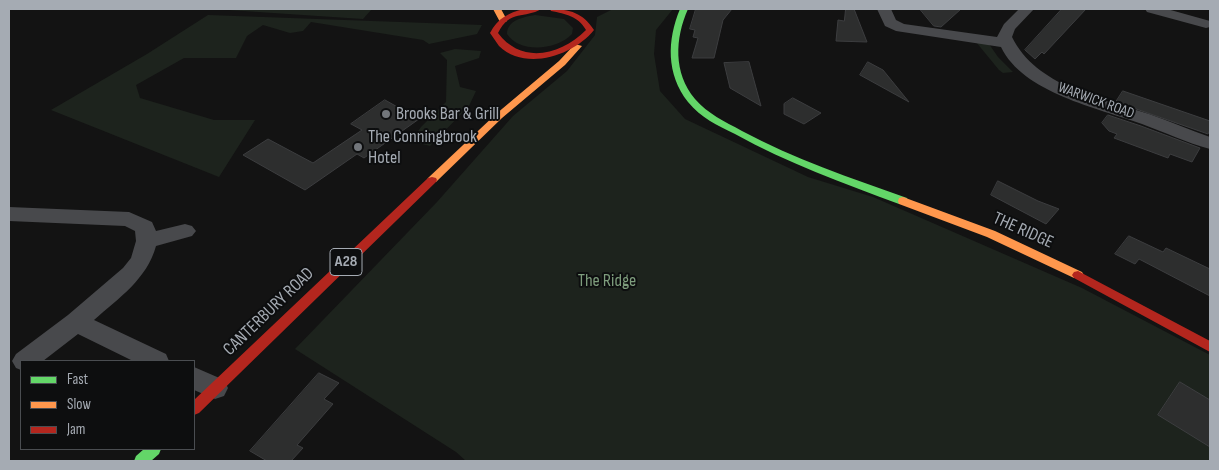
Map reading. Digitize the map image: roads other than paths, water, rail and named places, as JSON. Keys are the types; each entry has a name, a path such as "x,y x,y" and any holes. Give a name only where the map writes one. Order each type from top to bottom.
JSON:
{"main road":[{"path":"497,9 503,20"},
{"path":"537,9 513,14 503,20 495,28 495,38 507,49 518,52 550,54 578,46"},
{"name":"CANTERBURY ROAD","path":"195,406 204,383 498,116 562,63 586,38 590,30 590,20 556,9"},
{"name":"THE RIDGE","path":"684,9 674,30 674,64 680,81 692,101 698,108 718,122 783,154 1026,249 1210,347"},
{"path":"518,52 521,60 521,70"},
{"name":"CANTERBURY ROAD","path":"498,116 514,88"},
{"path":"141,461 153,450"}],"street":[{"path":"884,9 884,26 1006,43 1004,37 1009,27 1027,9"},
{"path":"1152,9 1206,24"},
{"name":"WARWICK ROAD","path":"1006,43 1027,70 1051,84 1078,97 1210,144"},
{"path":"9,214 129,219 145,227 147,241 141,261 131,274 76,322 25,360"},
{"path":"147,241 184,231"},
{"path":"76,322 155,360"},
{"path":"9,372 20,365"}],"place":[{"name":"Brooks Bar & Grill","path":"386,114"},
{"name":"The Conningbrook Hotel","path":"358,147"}],"park label":[{"name":"The Ridge","path":"607,281"}]}
